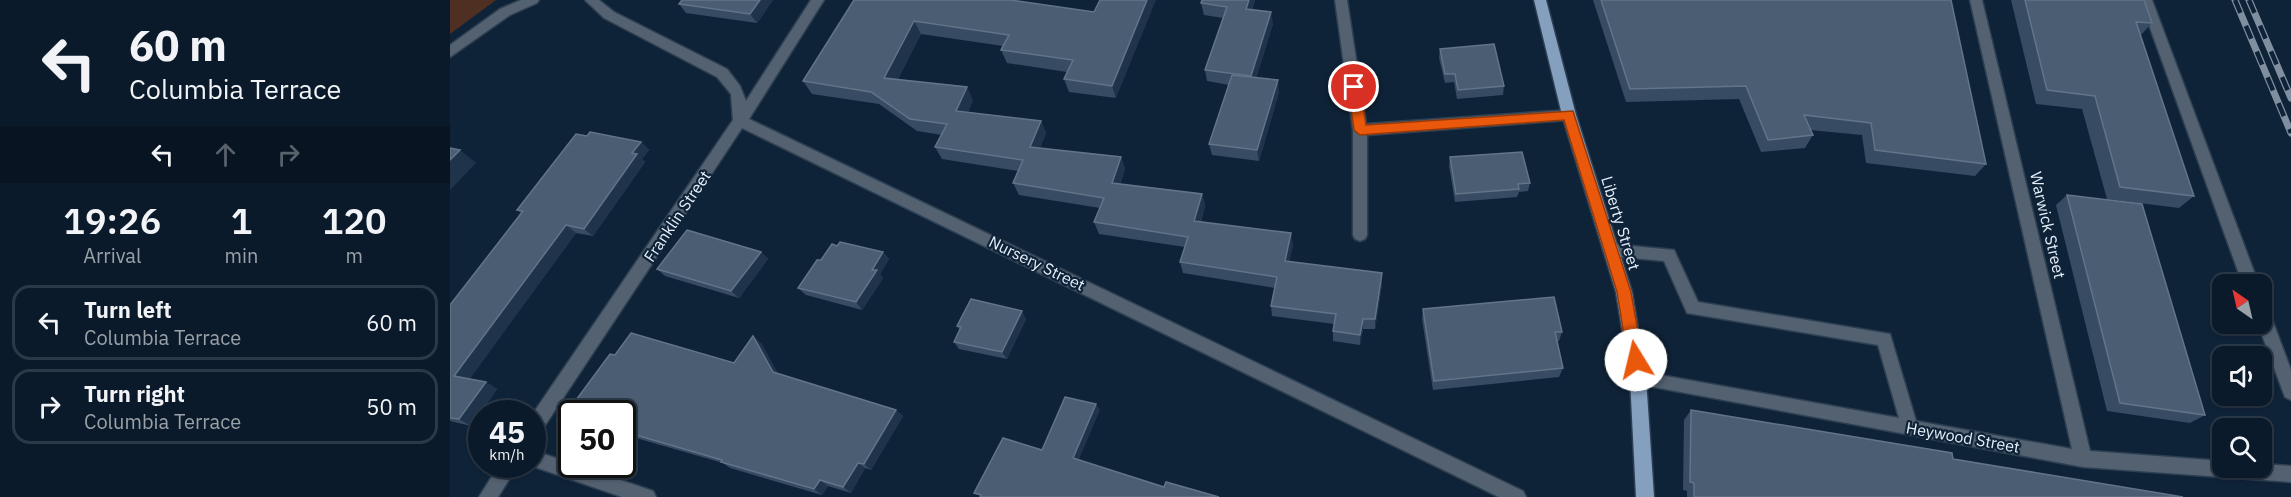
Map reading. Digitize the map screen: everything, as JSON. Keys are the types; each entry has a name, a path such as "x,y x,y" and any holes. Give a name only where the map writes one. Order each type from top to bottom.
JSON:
{"main road":[{"name":"Liberty Street","path":"1540,0 1569,115 1624,292 1638,378 1645,497"}],"street":[{"path":"450,52 505,12 533,0"},
{"path":"591,0 609,15 722,73 734,84 739,95 740,121"},
{"name":"Franklin Street","path":"546,409 740,121 818,0"},
{"path":"1341,0 1360,130 1360,235"},
{"name":"Warwick Street","path":"1976,0 2083,459"},
{"path":"2146,0 2247,274"},
{"path":"1360,130 1569,115"},
{"name":"Nursery Street","path":"740,121 1517,497"},
{"path":"1611,250 1669,255 1693,308 1884,339 1911,428"},
{"path":"2269,334 2291,392"},
{"name":"Heywood Street","path":"1638,378 2083,459 2291,474"},
{"path":"546,463 647,497"},
{"path":"488,497 500,478"}],"shaded area":[{"path":"450,0 496,0 450,34"}],"building":[{"path":"682,0 760,0 750,14 679,4"},
{"path":"854,0 1010,0 1094,12 1100,0 1147,0 1112,86 1064,79 1073,60 1001,50 1009,35 914,21 884,78 967,87 956,111 1041,121 1030,147 1121,157 1112,183 1202,194 1194,221 1291,233 1285,261 1382,273 1375,319 1363,319 1360,335 1333,331 1336,314 1271,306 1277,277 1180,262 1188,237 1094,222 1104,198 1013,183 1023,160 935,147 947,124 910,119 871,92 803,81"},
{"path":"1202,0 1249,0 1246,9 1271,12 1251,76 1205,70 1227,7 1201,3"},
{"path":"1601,0 1951,0 1986,164 1875,150 1871,123 1804,115 1813,135 1768,140 1746,86 1630,89"},
{"path":"2025,0 2144,0 2152,23 2136,22 2194,196 2120,187 2095,96 2047,90"},
{"path":"1494,44 1504,86 1458,90 1455,74 1445,74 1440,49"},
{"path":"1232,75 1278,80 1257,150 1209,144"},
{"path":"590,132 641,142 632,153 637,154 584,229 566,225 454,376 486,382 473,400 468,400 468,407 459,419 450,418 450,305 523,211 517,210 576,134 587,136"},
{"path":"450,148 460,150 450,160"},
{"path":"1522,152 1530,183 1518,184 1519,189 1456,194 1450,157"},
{"path":"2067,195 2142,204 2205,415 2120,403"},
{"path":"687,230 761,252 731,291 657,269"},
{"path":"840,242 883,252 872,270 877,270 856,302 798,288 817,260 821,260 832,244 837,246"},
{"path":"1554,297 1562,332 1555,332 1563,368 1434,381 1423,309"},
{"path":"971,299 1022,311 1002,352 954,342 961,327 957,326"},
{"path":"631,333 734,363 753,336 773,372 896,410 864,464 858,463 843,487 820,480 814,489 636,435 636,400 576,400 610,354 615,355"},
{"path":"1065,397 1096,404 1073,458 1164,487 1166,482 1219,497 980,497 981,495 974,493 1003,438 1042,450"},
{"path":"1691,410 1952,453 1953,459 2183,497 1694,497 1694,483 1690,482"}],"railway":[{"path":"2235,0 2291,133"},
{"path":"2249,0 2291,98"}],"route":[{"path":"1354,87 1360,130 1569,115 1624,292 1636,360"}]}
